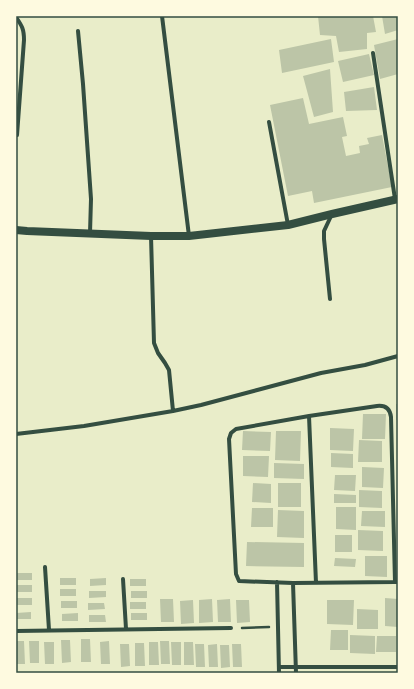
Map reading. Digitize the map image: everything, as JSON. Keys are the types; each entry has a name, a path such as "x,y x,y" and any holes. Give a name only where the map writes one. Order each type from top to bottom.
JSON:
{"main road":[{"path":"16,230 151,236 189,236 288,225 397,199"}],"street":[{"path":"162,16 189,236"},
{"path":"16,17 23,27 24,36 17,135"},
{"path":"78,31 91,199 90,233"},
{"path":"373,54 397,199"},
{"path":"268,122 288,225"},
{"path":"330,299 324,231 332,214"},
{"path":"151,236 154,343 168,370 173,411"},
{"path":"16,434 84,426 173,411 321,373 365,365 398,356"},
{"path":"382,405 385,406 390,412 396,582 292,583 239,581 236,574 229,439 231,433 236,429 308,416 382,405"},
{"path":"308,416 316,583"},
{"path":"45,567 49,630"},
{"path":"123,579 126,629"},
{"path":"277,582 279,673"},
{"path":"292,583 296,673"},
{"path":"16,631 231,628"},
{"path":"279,667 398,667"}],"path":[{"path":"231,628 278,627"}],"building":[{"path":"318,16 373,16 376,32 367,33 367,49 339,52 336,36 320,35"},
{"path":"382,16 398,16 398,30 385,34"},
{"path":"331,39 334,62 282,73 279,50"},
{"path":"398,39 398,74 380,79 374,45"},
{"path":"369,54 374,75 343,82 338,61"},
{"path":"330,69 333,112 314,117 303,76"},
{"path":"374,87 377,110 346,111 344,92"},
{"path":"303,98 309,124 343,117 347,136 342,137 346,156 360,153 359,146 369,144 367,138 382,135 392,187 314,203 312,191 288,196 270,105"},
{"path":"396,404 398,404 398,420 396,420"},
{"path":"363,414 386,414 385,439 362,439"},
{"path":"330,428 354,429 353,451 330,450"},
{"path":"243,431 271,432 270,451 242,450"},
{"path":"276,431 301,431 300,461 275,460"},
{"path":"359,440 382,441 382,462 358,462"},
{"path":"331,453 353,454 353,468 331,467"},
{"path":"243,456 269,456 268,477 243,476"},
{"path":"274,463 304,464 304,479 274,478"},
{"path":"362,467 384,468 383,488 362,487"},
{"path":"335,475 356,475 355,491 334,490"},
{"path":"253,483 271,484 271,503 252,502"},
{"path":"278,483 301,483 301,507 278,507"},
{"path":"359,490 382,491 382,508 359,507"},
{"path":"334,494 356,495 356,503 334,503"},
{"path":"336,507 356,507 356,530 336,529"},
{"path":"252,508 273,508 273,527 251,527"},
{"path":"278,510 304,511 304,538 277,537"},
{"path":"362,511 385,511 385,527 361,526"},
{"path":"358,530 383,531 383,551 358,550"},
{"path":"335,535 352,535 352,552 335,552"},
{"path":"247,542 304,543 304,567 246,566"},
{"path":"365,556 387,556 387,577 365,576"},
{"path":"335,558 356,559 355,567 334,566"},
{"path":"16,573 32,573 32,580 16,580"},
{"path":"60,578 76,578 76,585 60,585"},
{"path":"106,578 106,585 90,586 90,579"},
{"path":"130,579 146,579 146,586 130,586"},
{"path":"16,585 32,585 32,592 16,592"},
{"path":"60,589 76,589 76,596 60,596"},
{"path":"89,591 106,591 106,597 89,598"},
{"path":"131,591 147,591 147,598 131,598"},
{"path":"16,598 32,598 32,605 16,605"},
{"path":"385,598 398,599 398,627 385,626"},
{"path":"160,599 173,599 174,622 161,622"},
{"path":"212,599 213,622 199,623 199,600"},
{"path":"230,599 231,622 218,622 217,600"},
{"path":"193,600 194,623 181,624 180,601"},
{"path":"236,600 249,600 250,622 237,623"},
{"path":"327,600 354,600 353,625 327,624"},
{"path":"61,601 77,601 77,608 61,608"},
{"path":"130,602 146,602 146,609 130,609"},
{"path":"88,603 104,603 105,609 88,610"},
{"path":"357,609 378,610 378,629 357,629"},
{"path":"31,612 31,619 16,619 16,613"},
{"path":"78,613 78,621 62,621 62,614"},
{"path":"131,613 147,613 147,620 131,620"},
{"path":"89,615 105,615 106,622 89,622"},
{"path":"331,630 348,630 348,650 330,650"},
{"path":"350,635 375,636 375,654 350,653"},
{"path":"377,636 396,636 396,652 376,652"},
{"path":"81,639 90,639 91,662 81,662"},
{"path":"61,640 70,640 71,662 62,663"},
{"path":"16,641 24,641 25,664 16,664"},
{"path":"29,641 39,641 39,663 30,663"},
{"path":"109,641 110,664 101,664 100,642"},
{"path":"160,641 169,641 170,664 161,664"},
{"path":"44,642 54,642 54,664 45,664"},
{"path":"149,642 158,642 159,665 149,665"},
{"path":"171,642 181,642 181,665 172,665"},
{"path":"184,642 193,642 194,665 184,665"},
{"path":"135,643 144,643 145,666 135,666"},
{"path":"120,644 129,644 130,666 121,667"},
{"path":"195,644 204,644 205,667 196,667"},
{"path":"217,644 218,667 209,667 208,645"},
{"path":"232,644 241,644 242,667 233,667"},
{"path":"220,645 229,645 230,667 221,668"}]}
